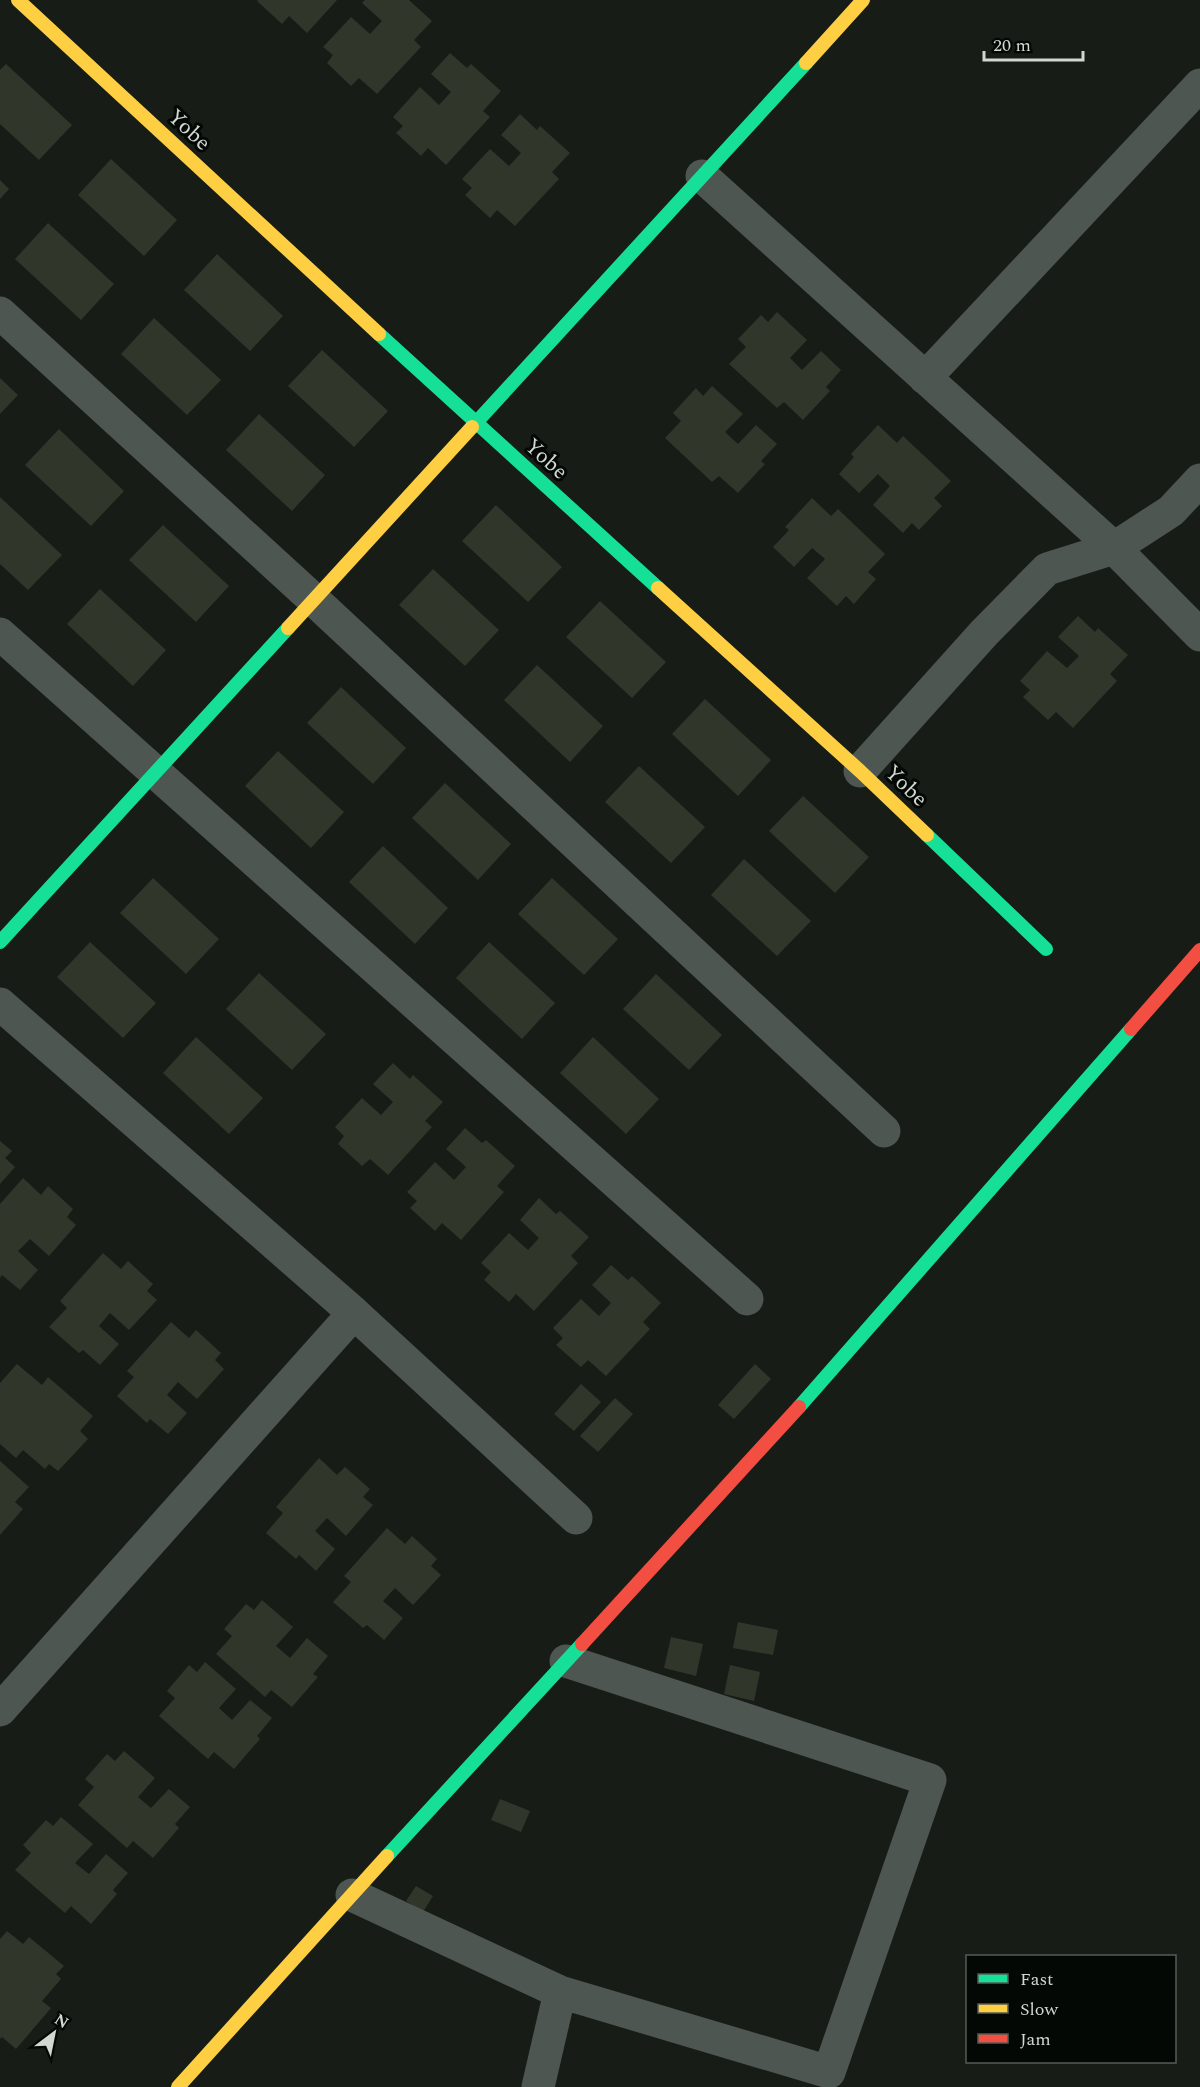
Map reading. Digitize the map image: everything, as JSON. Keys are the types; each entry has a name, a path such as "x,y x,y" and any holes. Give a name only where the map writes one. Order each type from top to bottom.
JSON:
{"street":[{"name":"Yobe","path":"18,0 476,424 860,771 1046,949"},
{"path":"0,942 863,0"},
{"path":"925,378 1200,85"},
{"path":"702,176 1114,548 1200,635"},
{"path":"0,313 314,600 884,1131"},
{"path":"860,771 984,633 1047,569 1114,548 1171,511 1200,480"},
{"path":"0,634 747,1299"},
{"path":"178,2087 825,1378 1200,950"},
{"path":"0,1004 354,1313 576,1518"},
{"path":"0,1710 354,1313"},
{"path":"352,1895 560,1992 829,2072 930,1780 566,1661"},
{"path":"538,2087 560,1992"}],"building":[{"path":"258,0 337,0 307,33 289,16 282,24"},
{"path":"365,0 409,0 432,21 414,40 421,47 377,94 359,78 351,86 327,63 333,55 323,47 351,17 370,34 382,21 362,3"},
{"path":"450,53 467,68 471,64 501,91 483,111 490,117 446,165 428,148 421,156 396,133 403,126 393,117 420,87 439,105 451,92 431,74"},
{"path":"6,64 72,125 39,160 0,124 0,70"},
{"path":"520,114 537,130 540,126 570,153 552,172 559,179 515,226 497,210 490,218 465,195 472,188 462,179 490,149 509,166 521,153 501,135"},
{"path":"111,159 177,220 144,256 78,195"},
{"path":"0,180 9,189 0,199"},
{"path":"48,223 114,284 81,320 15,259"},
{"path":"217,254 283,316 250,351 184,290"},
{"path":"777,312 807,340 790,358 802,370 821,351 841,370 826,387 830,391 803,420 784,402 777,408 729,364 746,347 738,339 761,315 768,322"},
{"path":"154,318 221,380 187,415 121,354"},
{"path":"322,350 388,411 354,447 288,386"},
{"path":"0,378 18,395 0,414"},
{"path":"712,386 743,414 725,432 738,444 756,425 777,444 761,461 765,464 738,493 719,476 712,482 665,438 681,421 673,413 696,388 703,396"},
{"path":"259,414 325,475 292,511 226,450"},
{"path":"878,425 897,443 903,436 951,481 934,498 942,506 919,530 912,523 903,533 873,505 890,486 878,474 859,493 839,474 854,457 851,454"},
{"path":"59,429 124,491 91,526 25,465"},
{"path":"0,497 62,555 28,590 0,564"},
{"path":"812,498 831,516 838,509 885,554 868,572 876,579 854,604 846,596 837,606 807,578 825,559 812,548 794,567 773,547 789,530 785,527"},
{"path":"496,505 562,567 528,602 462,541"},
{"path":"163,525 229,586 196,622 129,560"},
{"path":"433,569 499,630 465,666 399,605"},
{"path":"100,589 166,650 133,686 67,624"},
{"path":"600,601 666,662 632,698 566,637"},
{"path":"1078,616 1095,632 1098,628 1128,655 1110,674 1117,681 1073,728 1056,712 1048,720 1023,697 1030,690 1020,681 1047,651 1067,668 1079,656 1058,637"},
{"path":"537,665 603,726 570,762 504,700"},
{"path":"341,687 406,748 373,784 307,723"},
{"path":"705,699 771,760 738,796 672,734"},
{"path":"278,751 344,812 311,848 245,786"},
{"path":"639,766 705,827 671,863 605,802"},
{"path":"445,783 511,844 478,880 412,818"},
{"path":"803,796 869,857 835,893 769,831"},
{"path":"383,846 448,908 415,944 349,882"},
{"path":"744,859 811,921 777,956 711,895"},
{"path":"153,878 219,939 186,974 120,913"},
{"path":"552,878 618,939 584,975 518,914"},
{"path":"90,942 156,1003 123,1038 57,977"},
{"path":"489,942 555,1003 522,1039 456,978"},
{"path":"259,973 326,1034 292,1070 226,1009"},
{"path":"656,974 722,1035 689,1070 623,1009"},
{"path":"196,1037 263,1098 229,1134 163,1073"},
{"path":"593,1037 659,1099 626,1134 560,1073"},
{"path":"393,1063 410,1079 413,1075 443,1102 425,1121 432,1127 388,1175 370,1159 362,1166 338,1144 344,1136 335,1127 362,1098 381,1115 393,1102 373,1084"},
{"path":"465,1128 482,1143 486,1140 515,1166 497,1186 504,1192 461,1240 442,1223 435,1231 410,1208 417,1201 407,1192 435,1162 454,1180 466,1167 446,1149"},
{"path":"0,1141 12,1151 5,1158 15,1167 0,1184"},
{"path":"23,1178 41,1195 48,1186 73,1209 67,1217 76,1225 49,1256 30,1239 18,1251 38,1270 20,1290 2,1275 0,1278 0,1204"},
{"path":"539,1198 556,1214 560,1211 589,1237 571,1256 578,1263 534,1311 516,1294 509,1302 484,1280 491,1272 481,1263 509,1233 528,1250 539,1238 520,1220"},
{"path":"103,1253 121,1269 128,1261 153,1284 147,1291 157,1300 129,1330 110,1313 99,1326 119,1344 100,1365 83,1350 79,1353 49,1327 67,1308 60,1301"},
{"path":"611,1265 628,1280 632,1276 661,1303 643,1322 650,1329 606,1376 588,1360 581,1367 556,1345 563,1338 553,1328 581,1299 599,1316 611,1303 592,1285"},
{"path":"171,1322 189,1338 196,1330 221,1353 215,1360 224,1369 197,1399 178,1382 167,1395 187,1413 168,1434 150,1419 147,1423 117,1396 134,1377 127,1371"},
{"path":"17,1364 42,1385 48,1377 93,1416 80,1431 88,1439 58,1471 49,1464 45,1469 23,1450 16,1458 0,1444 0,1383"},
{"path":"755,1364 771,1379 734,1419 718,1405"},
{"path":"581,1384 601,1402 574,1431 554,1414"},
{"path":"615,1398 633,1414 598,1452 580,1436"},
{"path":"319,1458 337,1475 345,1467 370,1489 363,1497 373,1505 346,1536 327,1518 315,1531 335,1549 316,1571 299,1555 296,1559 266,1533 283,1513 276,1507"},
{"path":"0,1461 29,1487 15,1502 23,1509 0,1535"},
{"path":"387,1528 405,1544 412,1536 437,1559 431,1566 441,1575 413,1605 395,1588 383,1601 403,1618 384,1640 367,1625 363,1628 333,1602 351,1582 344,1576"},
{"path":"262,1600 293,1627 276,1646 290,1658 307,1638 328,1656 313,1674 318,1677 292,1707 271,1690 265,1697 216,1654 232,1636 224,1629 246,1604 254,1610"},
{"path":"738,1622 778,1630 773,1655 733,1648"},
{"path":"671,1637 703,1644 696,1676 664,1668"},
{"path":"205,1662 236,1689 219,1708 232,1720 250,1700 272,1718 257,1736 260,1739 234,1769 214,1752 208,1759 159,1716 175,1698 167,1691 189,1665 197,1672"},
{"path":"730,1665 760,1672 754,1701 724,1694"},
{"path":"124,1751 155,1778 138,1797 151,1808 169,1789 190,1807 175,1824 179,1828 153,1858 133,1841 127,1848 78,1805 94,1787 85,1779 107,1754 115,1761"},
{"path":"500,1799 530,1811 521,1832 491,1820"},
{"path":"61,1817 93,1844 75,1863 89,1874 106,1854 128,1873 113,1890 117,1894 91,1924 71,1906 65,1913 15,1870 31,1853 23,1845 46,1820 53,1826"},
{"path":"416,1886 433,1896 423,1912 406,1901"},
{"path":"7,1931 23,1944 29,1937 64,1966 56,1974 61,1979 42,2001 51,2008 16,2049 2,2037 0,2039 0,1939"}],"traffic: fast":[{"path":"472,427 806,63"},
{"path":"379,334 658,588"},
{"path":"0,942 288,628"},
{"path":"927,835 1046,949"},
{"path":"799,1407 1131,1029"},
{"path":"387,1856 582,1644"}],"traffic: slow":[{"path":"18,0 379,334"},
{"path":"806,63 863,0"},
{"path":"288,628 472,427"},
{"path":"658,588 860,771 927,835"},
{"path":"178,2087 387,1856"}],"traffic: jam":[{"path":"1131,1029 1200,950"},
{"path":"582,1644 799,1407"}]}
